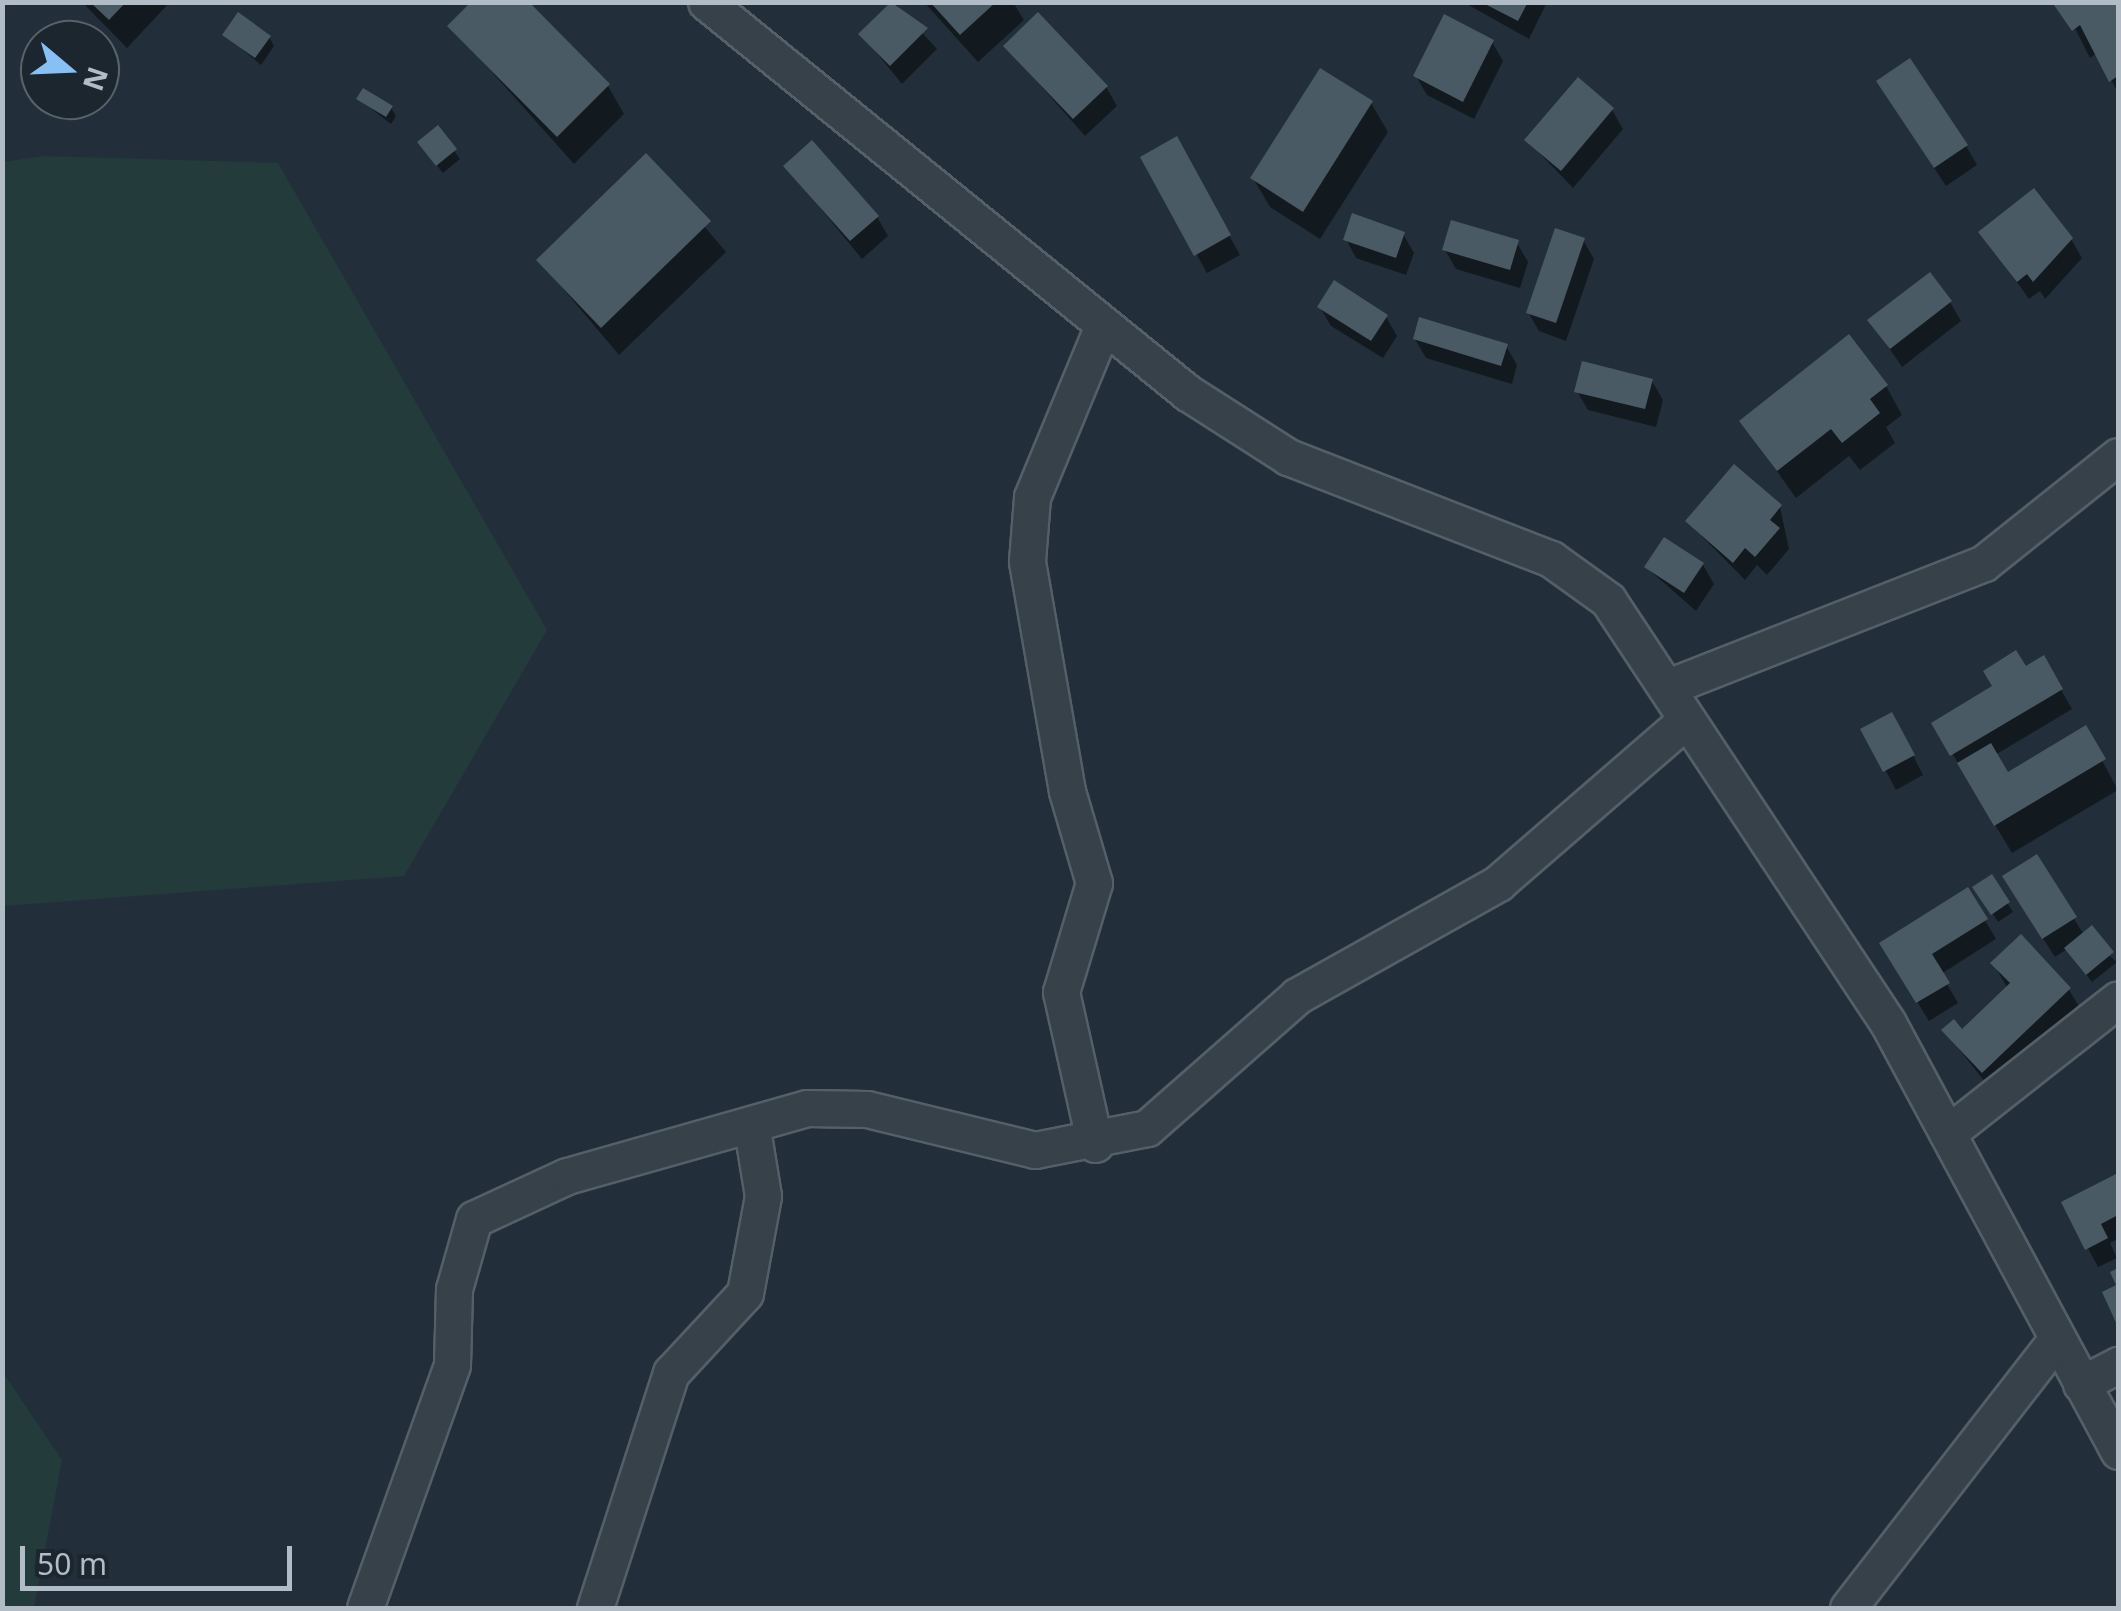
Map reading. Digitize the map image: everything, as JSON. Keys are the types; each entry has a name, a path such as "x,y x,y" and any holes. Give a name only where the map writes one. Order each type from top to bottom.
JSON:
{"street":[{"path":"706,2 1103,326 1288,457 1551,559 1608,600 1888,1023 2118,1451"},
{"path":"1095,1144 1061,992 1094,883 1066,791 1027,560 1032,497 1103,326"},
{"path":"1668,687 1984,563 2118,456"},
{"path":"365,1608 452,1366 454,1289 474,1220 567,1176 752,1129 806,1108 867,1109 1035,1150 1095,1144 1148,1128 1297,996 1498,884 1686,720"},
{"path":"1948,1133 2118,999"},
{"path":"595,1608 671,1373 745,1293 763,1196 752,1129"},
{"path":"1848,1608 2056,1340"},
{"path":"2080,1384 2118,1364"}],"green space":[{"path":"43,156 278,163 547,630 404,876 3,906 3,162"},
{"path":"2,1371 62,1460 34,1608 3,1608"}],"building":[{"path":"90,2 126,2 109,20"},
{"path":"471,2 529,2 610,84 557,137 447,26"},
{"path":"891,2 928,28 890,66 858,34"},
{"path":"930,2 996,2 960,35"},
{"path":"1481,2 1528,2 1518,21"},
{"path":"2118,2 2118,76 2109,82 2080,25 2072,31 2054,5"},
{"path":"238,12 271,36 255,58 222,35"},
{"path":"1038,12 1108,86 1073,119 1003,46"},
{"path":"1444,14 1494,40 1463,102 1413,76"},
{"path":"1910,58 1968,145 1934,168 1876,81"},
{"path":"1320,68 1373,101 1303,212 1250,178"},
{"path":"1578,77 1614,108 1561,171 1524,140"},
{"path":"363,88 393,106 386,117 356,99"},
{"path":"438,125 457,149 436,166 417,142"},
{"path":"1177,136 1231,235 1194,256 1140,157"},
{"path":"812,140 879,216 850,241 783,166"},
{"path":"646,153 711,221 601,328 536,260"},
{"path":"2034,188 2073,238 2033,282 2027,274 2017,282 1978,232"},
{"path":"1352,213 1405,232 1396,258 1343,240"},
{"path":"1451,220 1519,240 1510,270 1442,250"},
{"path":"1555,228 1585,238 1556,323 1526,313"},
{"path":"1930,272 1952,301 1890,349 1867,320"},
{"path":"1334,280 1388,315 1371,341 1317,307"},
{"path":"1419,317 1508,344 1501,366 1413,339"},
{"path":"1849,334 1888,385 1870,399 1880,413 1842,443 1831,429 1777,471 1739,421"},
{"path":"1582,361 1653,379 1645,409 1574,392"},
{"path":"1734,464 1782,505 1770,520 1780,528 1755,557 1745,548 1733,563 1685,521"},
{"path":"1664,537 1704,563 1684,593 1644,567"},
{"path":"2016,650 2026,666 2044,655 2063,689 1950,756 1931,723 1992,686 1983,671"},
{"path":"1892,712 1915,755 1883,772 1860,729"},
{"path":"2086,725 2106,759 1994,826 1957,763 1991,743 2008,772"},
{"path":"2037,854 2077,917 2042,939 2002,876"},
{"path":"1992,874 2010,902 1991,915 1972,887"},
{"path":"1968,887 1988,919 1932,954 1950,983 1916,1003 1879,943"},
{"path":"2092,925 2114,952 2086,975 2064,948"},
{"path":"2021,934 2071,988 1982,1073 1941,1030 1954,1019 1962,1029 2010,983 1990,963"},
{"path":"2118,1173 2118,1215 2101,1224 2108,1238 2085,1250 2061,1202"},
{"path":"2118,1268 2118,1327 2102,1292 2116,1285 2110,1272"}]}
